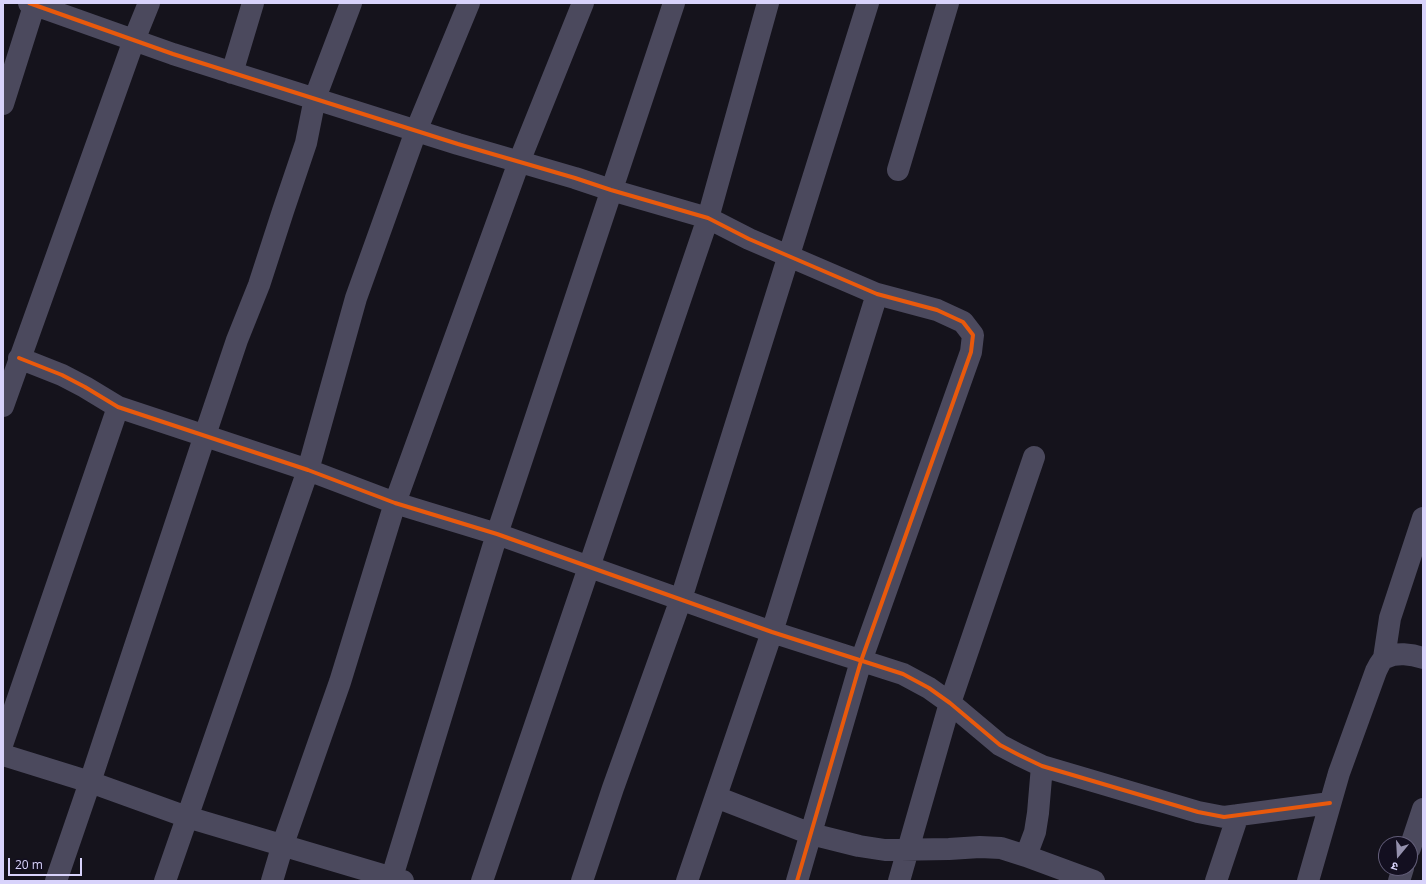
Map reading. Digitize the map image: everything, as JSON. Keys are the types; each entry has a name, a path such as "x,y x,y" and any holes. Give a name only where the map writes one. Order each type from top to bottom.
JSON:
{"street":[{"path":"3,406 134,40 149,3"},
{"path":"232,73 253,3"},
{"path":"56,881 237,340 259,285 286,204 306,143 315,98 351,3"},
{"path":"165,881 308,470 356,298 416,131 469,3"},
{"path":"272,881 283,844 340,682 396,503 519,162 583,3"},
{"path":"3,755 90,782 188,817 397,879 497,534 674,3"},
{"path":"482,881 708,218 768,3"},
{"path":"582,881 613,788 681,600 868,3"},
{"path":"898,170 948,3"},
{"path":"3,104 33,4 173,54 232,73 416,131 708,218 749,240 877,294 937,310 963,322 973,335 971,352 861,661 797,881"},
{"path":"686,881 772,632 877,294"},
{"path":"19,358 62,375 118,407 308,470 396,503 497,534 772,632 903,674 929,688 1000,745 1042,766 1198,812 1224,817 1330,803"},
{"path":"3,742 118,407"},
{"path":"899,881 950,704 1034,457"},
{"path":"1308,881 1339,773 1376,671 1384,658 1390,618 1423,518"},
{"path":"1384,658 1398,654 1413,654 1423,658"},
{"path":"1026,856 1035,832 1042,766"},
{"path":"716,797 810,834 859,846 885,850 949,850 980,847 1001,848 1094,881"},
{"path":"1417,836 1423,809"},
{"path":"1216,881 1238,815"}],"cycle path":[{"path":"29,3 173,54 458,144 708,218 749,239 877,294 937,310 963,322 973,335 971,352 861,661 797,881"},
{"path":"19,358 62,375 118,407 308,470 395,503 497,534 772,632 903,674 929,688 950,703 1000,745 1042,766 1198,812 1224,817 1330,803"}]}
